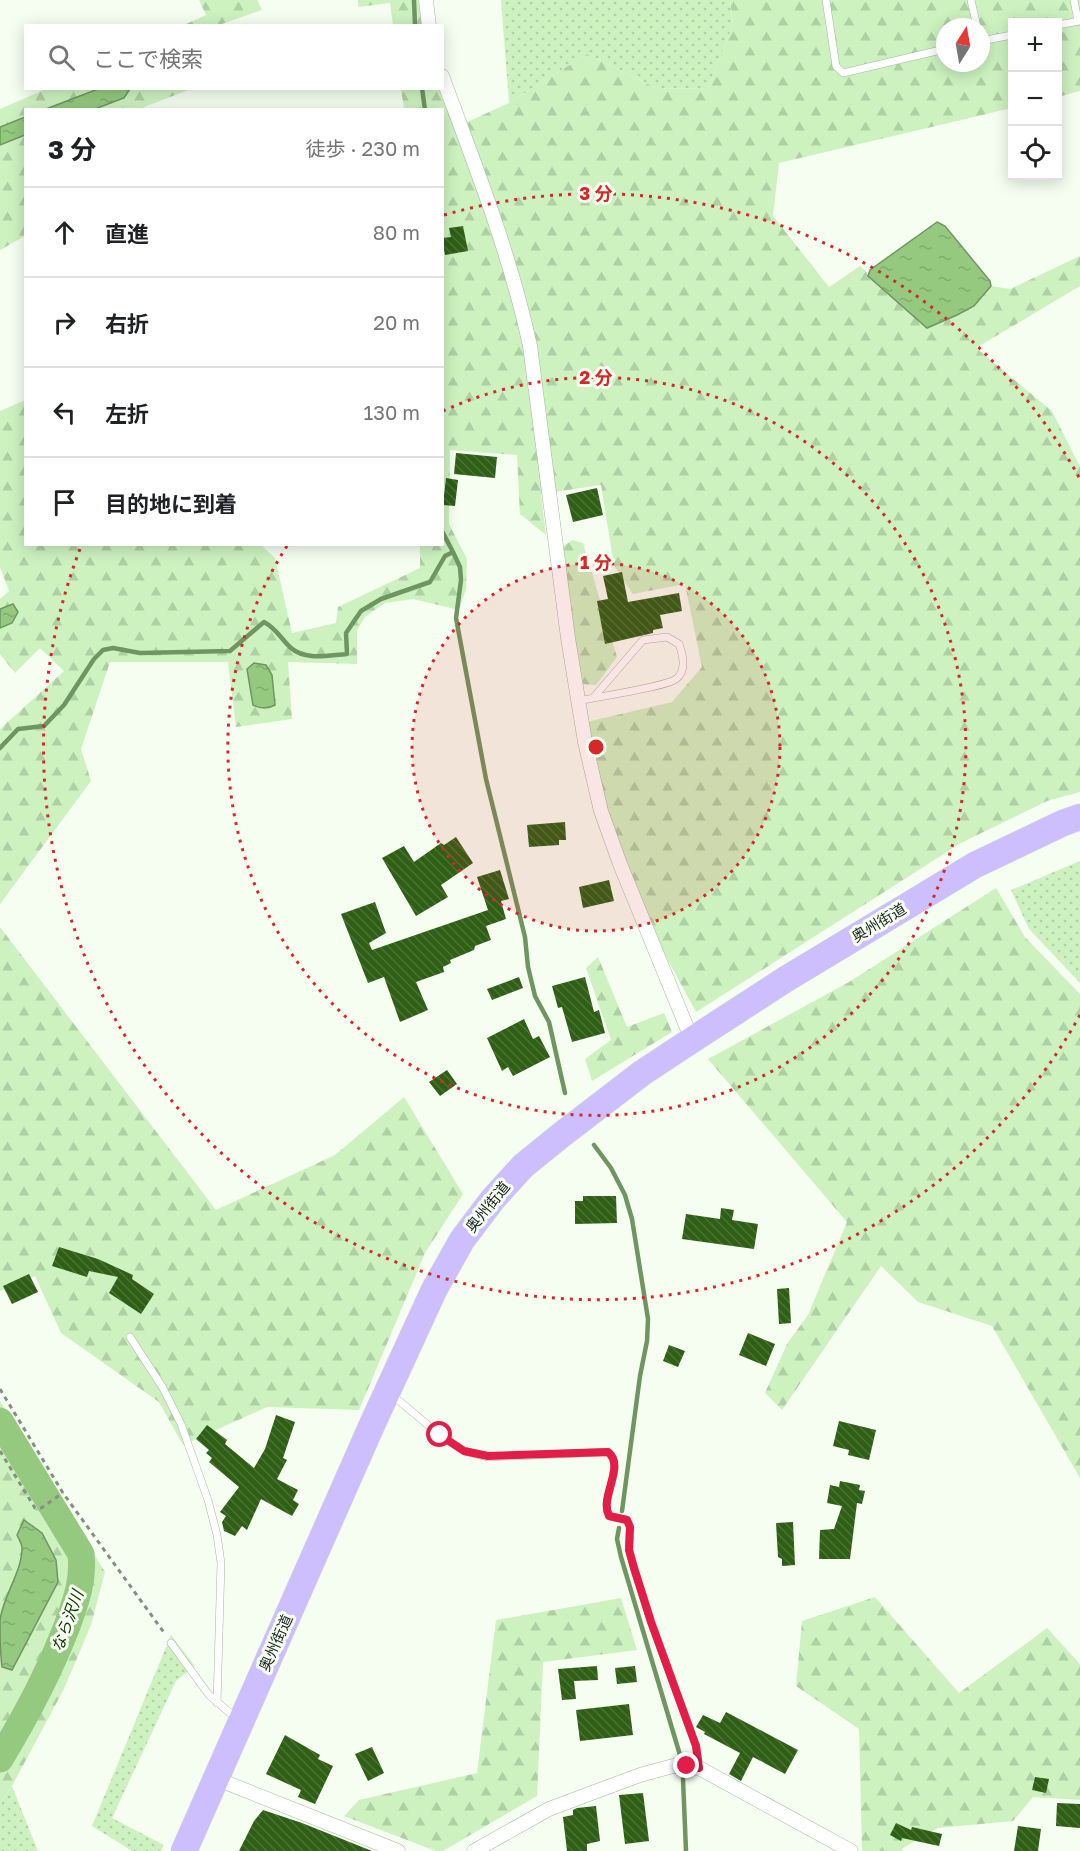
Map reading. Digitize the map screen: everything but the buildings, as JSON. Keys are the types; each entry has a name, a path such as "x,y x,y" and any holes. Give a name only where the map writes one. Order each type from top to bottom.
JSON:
{"highway":[{"name":"奥州街道","path":"184,1851 387,1391 440,1280 462,1240 493,1199 523,1166 560,1136 642,1073 692,1040 786,979 975,866 1063,823 1080,818"}],"street":[{"path":"426,0 429,24"},
{"path":"444,81 494,217 530,346 578,701 601,811 620,864 692,1040"},
{"path":"474,1851 549,1809 630,1779 673,1766 699,1768 851,1851"},
{"path":"217,1779 398,1851"}],"lane":[{"path":"826,0 836,66 843,73 936,52"},
{"path":"971,0 975,18"},
{"path":"1062,24 1079,21 1074,0"},
{"path":"990,39 1008,36"},
{"path":"578,701 665,684 677,679 683,668 684,656 679,644 667,637 643,640 593,698"},
{"path":"130,1337 163,1388 181,1424 197,1466 215,1526 221,1563 217,1703"},
{"path":"387,1391 440,1435 464,1451 488,1456 608,1452 613,1456 615,1464 606,1509 609,1516 627,1520 630,1527 629,1550 634,1568 696,1746 699,1768"},
{"path":"171,1643 209,1695 241,1723"}],"path":[{"path":"0,1389 63,1493 171,1643"},
{"path":"0,1451 35,1508 41,1508 63,1493"}],"green space":[{"path":"199,0 257,0 262,10 222,24 186,24 206,15"},
{"path":"358,0 420,0 423,24 393,24 390,3 358,7"},
{"path":"501,0 730,0 733,24 708,89 656,88 587,54 509,103"},
{"path":"730,0 1080,0 1080,91 1062,96 1062,18 1008,18 1008,109 779,163 773,216 829,287 860,266 927,327 974,306 991,286 1010,289 1080,256 1080,286 976,348 1052,411 1080,467 1080,792 1047,801 961,843 696,1012 651,929 600,788 587,722 672,702 702,667 685,584 633,594 614,566 601,485 541,494 546,535 520,514 517,455 450,450 449,524 467,559 466,589 459,610 413,599 385,603 365,617 357,630 357,664 288,662 292,719 236,727 228,662 110,662 81,749 91,781 0,904 0,729 64,671 40,648 15,673 0,654 0,599 9,591 0,567 0,411 24,400 24,546 262,546 275,558 292,633 336,623 338,607 420,568 420,546 444,546 444,108 404,108 401,90 440,90 456,127 509,103 587,54 656,88 708,89 733,24"},
{"path":"44,90 188,90 142,108 24,108 24,237 0,250 0,109"},
{"path":"573,540 583,543 617,657 596,685 583,684 569,607 562,547"},
{"path":"1080,861 1080,983 1029,929 1011,890"},
{"path":"996,888 1025,937 1080,994 1080,1478 992,1326 918,1302 881,1266 782,1410 765,1393 787,1344 808,1315 847,1222 708,1059 849,982"},
{"path":"0,927 216,1210 335,1155 404,1097 463,1194 425,1253 359,1410 267,1407 183,1445 159,1402 61,1333 35,1276 0,1291"},
{"path":"598,957 627,1027 664,1013 672,1032 592,1081 585,1059 611,1040 586,968"},
{"path":"0,1401 105,1572 91,1625 64,1689 12,1786 0,1803"},
{"path":"875,1597 959,1693 1047,1628 1080,1664 1080,1800 1033,1797 1013,1821 938,1828 903,1848 902,1851 862,1851 859,1729 796,1686 802,1621"},
{"path":"621,1598 637,1650 543,1662 537,1796 443,1851 436,1851 344,1816 359,1800 477,1773 496,1620"},
{"path":"171,1635 195,1666 176,1681 112,1818 164,1845 161,1851 132,1851 92,1826"},
{"path":"12,1786 38,1851 0,1851 0,1803"}],"water":[{"path":"95,90 129,90 124,98 98,108 49,108"},
{"path":"24,117 24,135 0,145 0,127"},
{"path":"937,222 945,226 990,281 991,286 974,306 927,328 868,276 870,270"},
{"path":"13,604 18,612 12,623 0,628 0,609"},
{"path":"254,663 266,665 272,675 275,705 264,708 253,705 247,669"},
{"path":"24,1520 42,1533 56,1560 58,1582 12,1670 2,1667 0,1620 19,1566 22,1546 17,1535"}],"waterway":[{"path":"414,0 415,24"},
{"path":"422,90 425,108"},
{"path":"0,748 18,729 44,726 64,705 94,659 103,650 113,648 140,653 230,651 264,622 291,648 304,655 347,654 346,633 361,611 381,599 430,582 445,556 453,552 444,535"},
{"path":"453,552 460,567 461,580 456,618 486,779 525,937 528,967 535,996 549,1022 565,1093"},
{"path":"594,1145 611,1168 625,1195 632,1219 648,1319 647,1341 640,1376 622,1511"},
{"name":"なら沢川","path":"0,1421 81,1554 82,1564 76,1599 53,1661 0,1759"},
{"path":"619,1528 617,1539 621,1557 680,1755"},
{"path":"683,1779 686,1851"}],"route":[{"path":"440,1435 464,1451 488,1456 608,1452 613,1456 615,1464 606,1509 609,1516 627,1520 630,1527 629,1550 634,1568 696,1746 699,1768 687,1766"}]}
